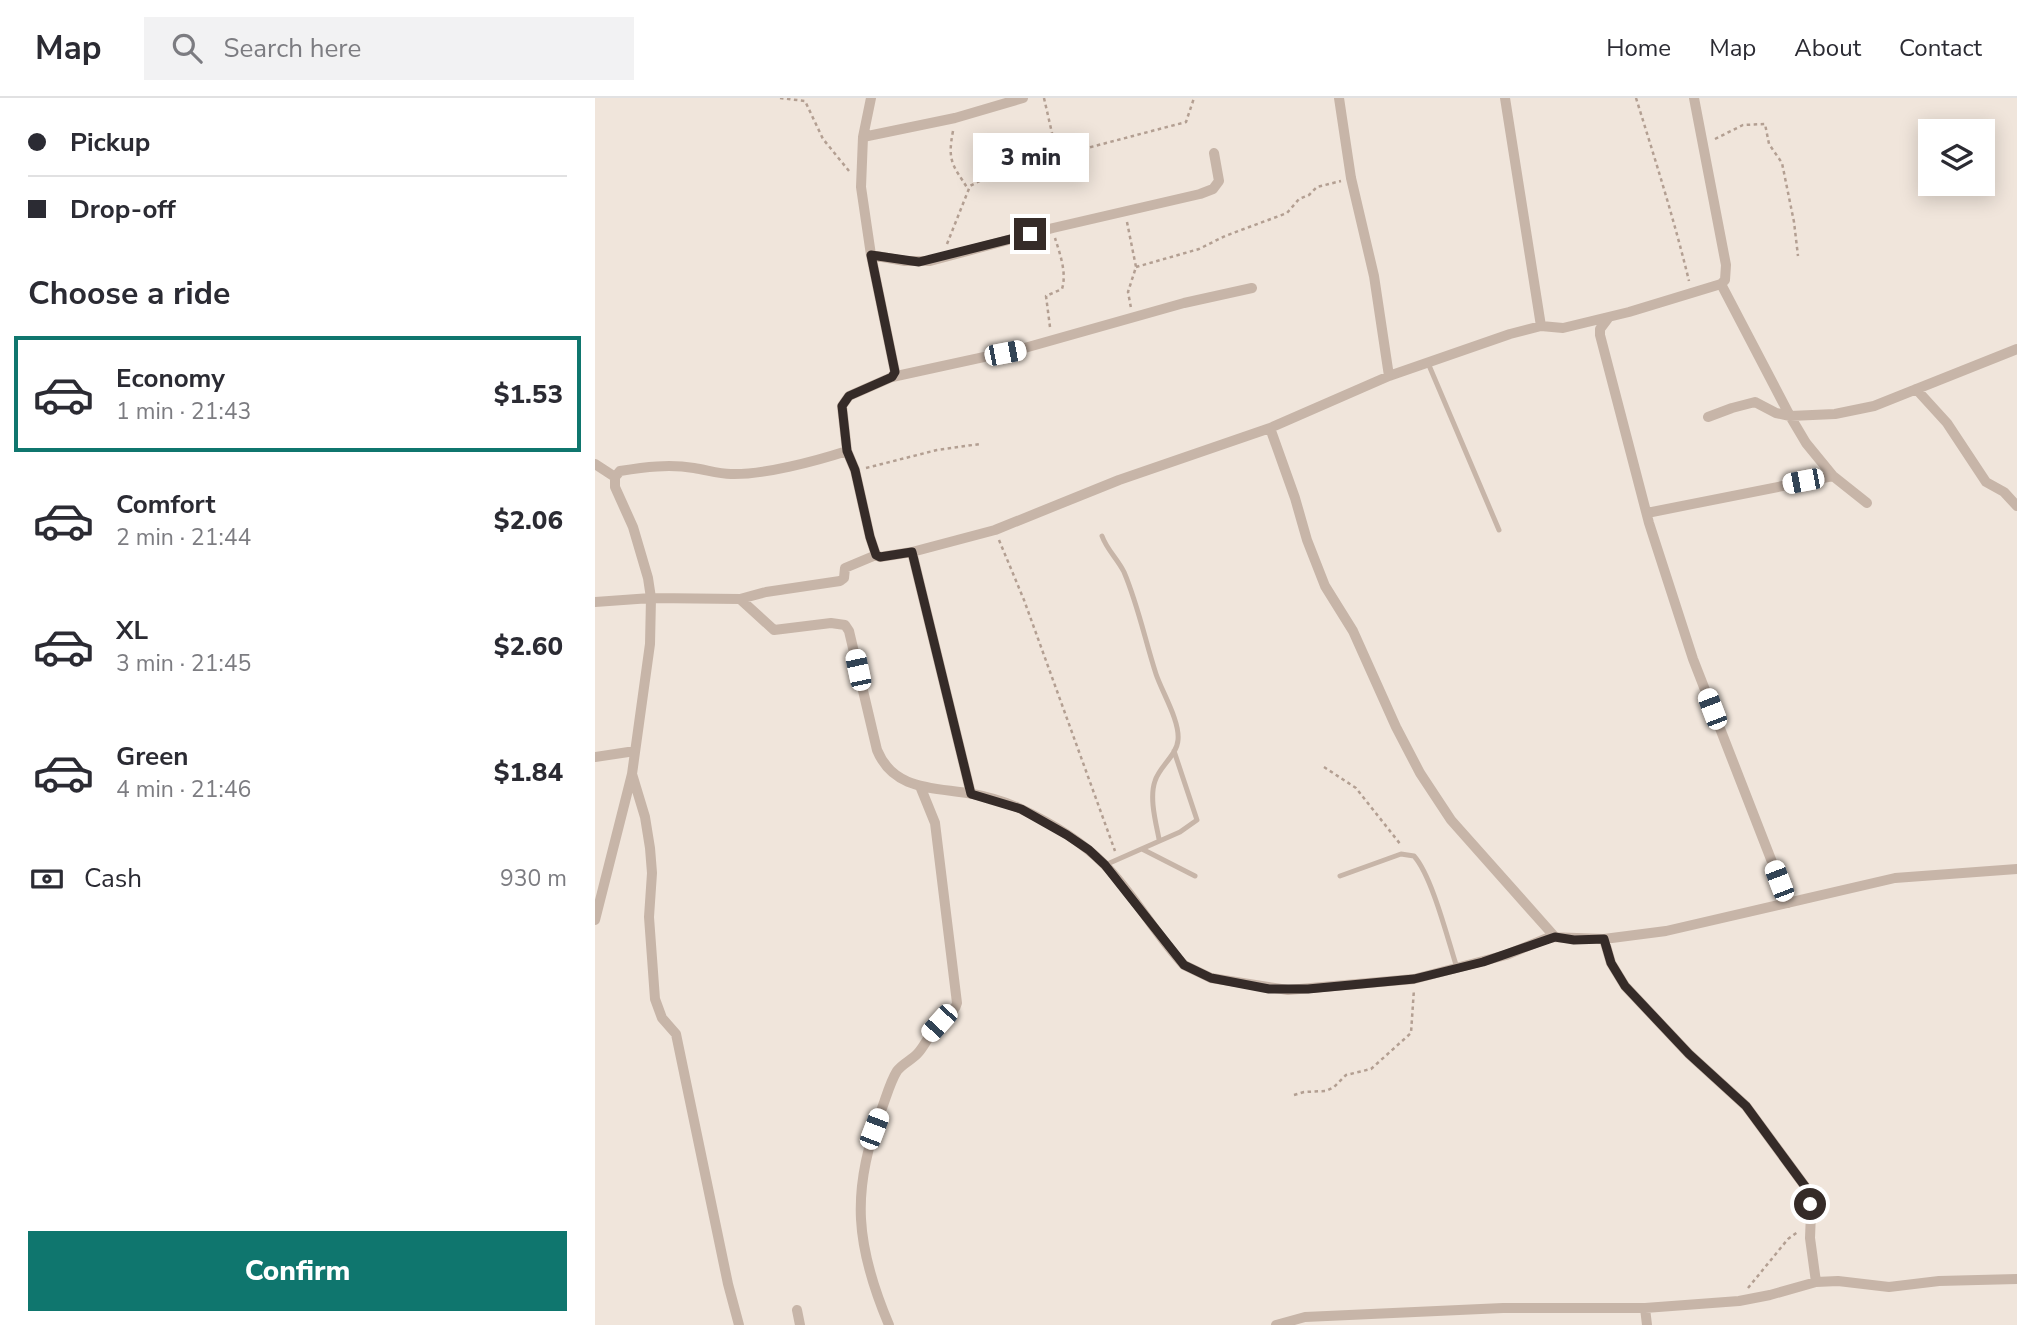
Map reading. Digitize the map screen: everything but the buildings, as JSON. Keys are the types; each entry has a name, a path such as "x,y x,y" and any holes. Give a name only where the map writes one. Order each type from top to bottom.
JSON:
{"street":[{"path":"871,98 863,137 861,187 871,255 895,368 892,377"},
{"path":"863,137 955,118 1023,98"},
{"path":"1339,98 1351,178 1374,276 1389,376"},
{"path":"1505,98 1541,326"},
{"path":"595,602 652,598 740,600 766,592 840,581 844,578 845,568 876,555 880,557 912,552 995,530 1119,480 1270,428 1389,376 1541,326 1563,328 1721,284 1725,280 1726,265 1694,98"},
{"path":"871,255 919,262 1200,194 1213,189 1219,181 1214,153"},
{"path":"1721,284 1806,443 1833,477 1867,503"},
{"path":"876,555 855,470 847,451 842,406 845,399 892,377 1053,342 1184,303 1252,288"},
{"path":"1609,317 1600,329 1600,335 1647,513 1693,659 1788,903"},
{"path":"1709,417 1755,402 1776,413 1790,416 1835,414 1874,407 2017,349"},
{"path":"1916,389 1947,423 1987,484 2004,492 2017,506"},
{"path":"1270,428 1325,586 1353,631 1420,774 1459,829 1555,937"},
{"path":"595,920 632,774 650,644 652,598 642,552 615,487 615,477 619,471 647,466 743,474 847,451"},
{"path":"597,468 615,477"},
{"path":"1647,513 1833,477"},
{"path":"912,552 971,794"},
{"path":"740,600 774,630 831,623 848,627 871,729 882,761 902,780 920,786 971,794 1021,809 1067,835 1105,865 1184,965 1201,974 1269,989 1287,990 1414,979 1506,955 1555,937 1574,940 1604,939 1666,931 1895,878 2017,869"},
{"path":"595,757 635,751"},
{"path":"632,774 645,817 650,848 652,873 649,917 655,999 662,1018 675,1034 739,1325"},
{"path":"889,1325 868,1272 862,1244 861,1199 866,1159 874,1129 897,1071 918,1053 929,1034 955,1010 957,1003 935,824 920,786"},
{"path":"1604,939 1611,963 1625,986 1689,1054 1746,1106 1807,1189 1816,1282"},
{"path":"1276,1325 1305,1317 1503,1308 1646,1308 1742,1300 1816,1282 1838,1281 1889,1287 1939,1281 2017,1279"},
{"path":"1646,1308 1647,1325"},
{"path":"797,1310 800,1325"}],"lane":[{"path":"1428,363 1499,530"},
{"path":"1102,536 1107,549 1122,569 1140,615 1156,674 1178,737 1174,751 1155,779 1153,790 1159,839"},
{"path":"1105,865 1194,824 1198,817 1174,751"},
{"path":"1142,849 1195,876"},
{"path":"1340,876 1408,853 1414,856 1420,862 1457,968"}],"path":[{"path":"780,98 805,101 823,139 861,187"},
{"path":"1044,98 1057,155"},
{"path":"941,257 968,190 992,175 1057,155 1186,122 1194,98"},
{"path":"1636,98 1672,212 1692,294"},
{"path":"955,118 951,162 968,190"},
{"path":"1702,145 1743,125 1765,124 1769,144 1782,163 1798,256"},
{"path":"1136,267 1199,249 1225,236 1287,213 1299,199 1309,195 1317,187 1351,178"},
{"path":"1125,212 1136,267 1128,292 1132,313 1125,320"},
{"path":"1053,228 1064,285 1062,289 1046,296 1053,342"},
{"path":"855,470 937,450 980,444"},
{"path":"995,530 1024,600 1118,861"},
{"path":"1324,767 1356,788 1408,853"},
{"path":"1294,1095 1326,1091 1346,1075 1364,1072 1379,1064 1412,1030 1414,979"},
{"path":"1742,1300 1750,1283 1765,1269 1788,1239 1811,1224"}],"route":[{"path":"1030,234 930,261 905,261 871,255 895,372 892,377 849,396 842,406 847,451 855,470 876,555 880,557 912,552 971,794 1021,809 1089,850 1105,865 1184,965 1211,978 1287,990 1414,979 1506,955 1544,939 1604,939 1616,975 1689,1054 1746,1106 1807,1189 1810,1204"}]}
